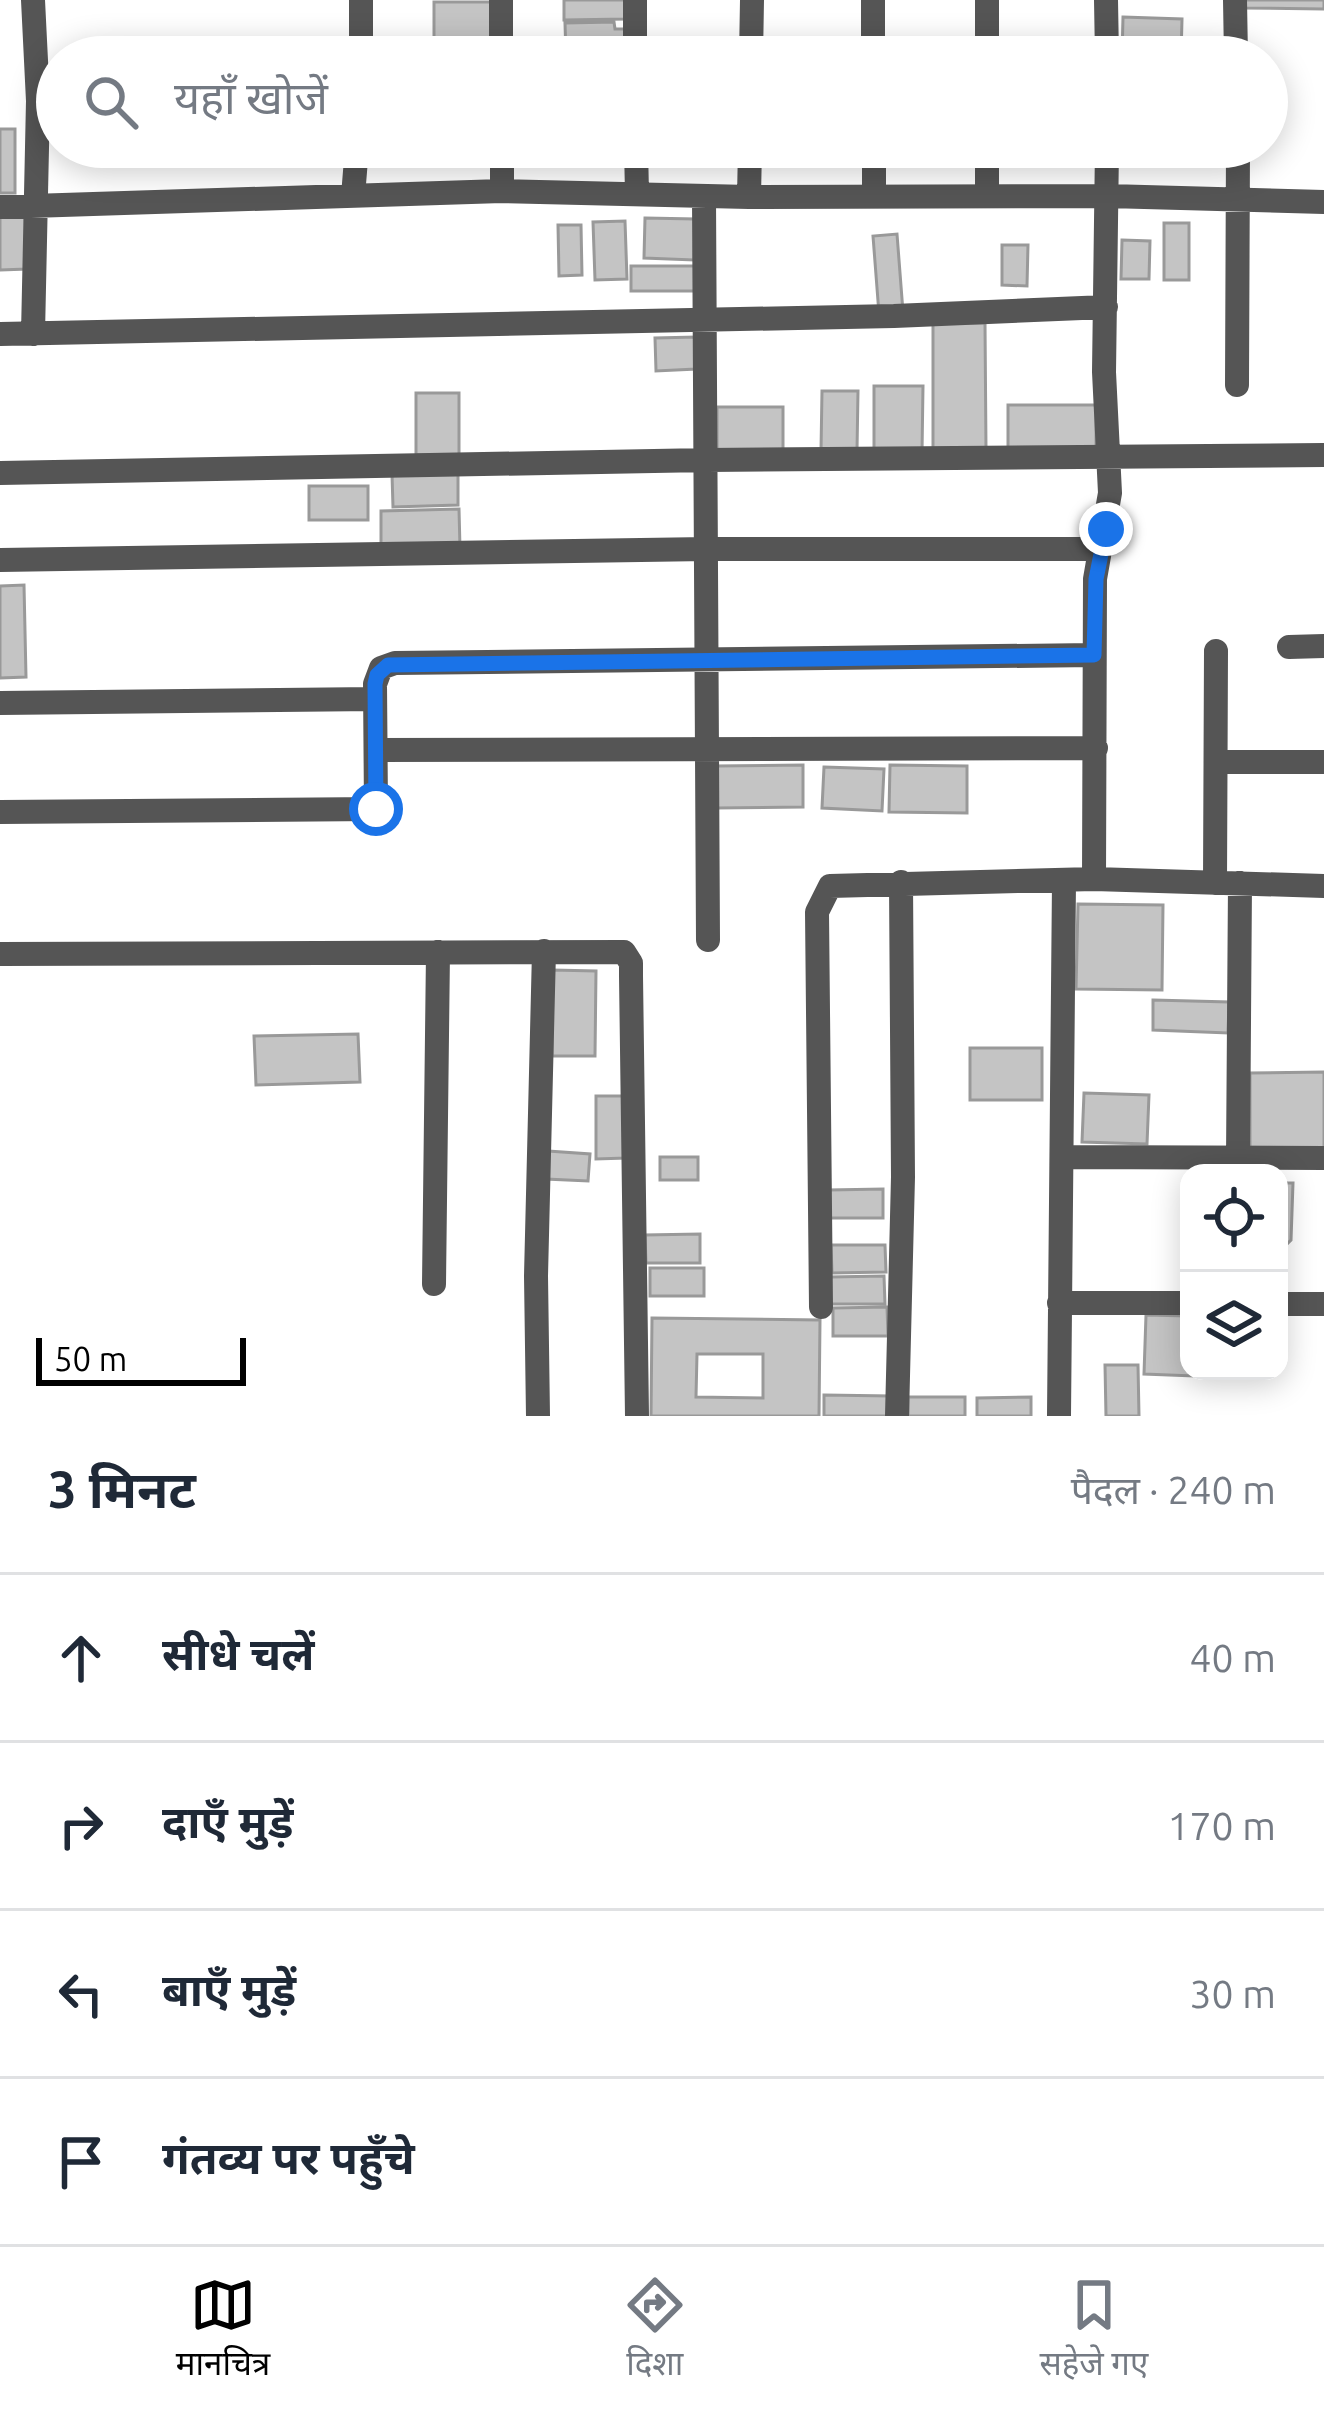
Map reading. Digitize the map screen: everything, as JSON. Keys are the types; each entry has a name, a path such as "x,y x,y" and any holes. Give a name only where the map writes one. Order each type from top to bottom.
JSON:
{"street":[{"path":"33,0 38,36"},
{"path":"361,0 361,36"},
{"path":"501,0 501,36"},
{"path":"634,0 635,36"},
{"path":"751,36 752,0"},
{"path":"873,0 873,36"},
{"path":"987,0 987,36"},
{"path":"1106,0 1107,36"},
{"path":"1235,0 1236,36"},
{"path":"33,334 40,168"},
{"path":"353,196 355,168"},
{"path":"502,168 502,191"},
{"path":"636,168 637,194"},
{"path":"749,197 750,168"},
{"path":"874,168 874,196"},
{"path":"987,168 987,195"},
{"path":"1094,879 1094,655 1100,549 1109,514 1104,372 1107,168"},
{"path":"1237,385 1239,168"},
{"path":"0,207 502,191 1324,202"},
{"path":"704,197 708,940"},
{"path":"0,334 1106,307"},
{"path":"0,473 1324,455"},
{"path":"0,560 707,549 1100,549"},
{"path":"1289,646 1324,646"},
{"path":"1216,651 1216,762 1228,883 1238,1160"},
{"path":"0,812 376,809 377,675 395,663 1094,655"},
{"path":"0,703 375,699"},
{"path":"376,750 1096,748"},
{"path":"1216,762 1324,762"},
{"path":"821,1307 818,903 830,886 1094,879 1324,886"},
{"path":"1059,1416 1064,881"},
{"path":"897,1416 903,1177 902,882"},
{"path":"0,954 616,950 629,956 637,1416"},
{"path":"538,1416 536,1276 544,951"},
{"path":"434,1284 438,952"},
{"path":"1062,1157 1324,1158"},
{"path":"1059,1303 1180,1303"},
{"path":"1288,1304 1324,1304"}],"building":[{"path":"564,0 626,0 626,19 564,20"},
{"path":"1244,0 1324,0 1324,9 1244,8"},
{"path":"434,2 495,2 495,36 434,36"},
{"path":"1123,17 1182,19 1182,36 1123,36"},
{"path":"614,22 615,29 626,29 626,36 565,36 565,23"},
{"path":"0,129 15,129 15,193 0,193"},
{"path":"0,211 25,211 27,269 0,270"},
{"path":"645,218 695,219 694,260 644,258"},
{"path":"625,221 627,279 595,280 593,222"},
{"path":"1164,223 1189,223 1189,280 1164,280"},
{"path":"558,225 581,225 582,275 559,276"},
{"path":"897,234 903,312 879,314 873,236"},
{"path":"1122,240 1150,241 1149,279 1121,279"},
{"path":"1002,245 1028,245 1027,286 1002,285"},
{"path":"631,266 698,266 699,291 631,291"},
{"path":"933,323 985,323 986,449 933,449"},
{"path":"696,337 696,369 656,371 655,338"},
{"path":"874,386 923,386 922,453 874,452"},
{"path":"822,391 858,391 857,451 821,451"},
{"path":"416,393 459,393 459,455 416,455"},
{"path":"1008,405 1096,405 1096,448 1008,448"},
{"path":"717,407 783,407 783,452 717,451"},
{"path":"458,472 458,505 393,507 392,474"},
{"path":"309,486 368,486 368,520 309,520"},
{"path":"459,509 460,548 381,550 381,511"},
{"path":"24,585 26,677 0,678 0,586"},
{"path":"803,765 803,807 717,808 716,766"},
{"path":"890,765 967,766 967,813 889,812"},
{"path":"824,767 884,769 882,811 822,808"},
{"path":"1078,904 1163,905 1162,990 1076,989"},
{"path":"552,970 596,971 595,1056 552,1056"},
{"path":"1153,1000 1229,1002 1228,1033 1153,1030"},
{"path":"358,1034 360,1082 256,1085 254,1036"},
{"path":"970,1048 1042,1048 1042,1100 970,1100"},
{"path":"1324,1072 1324,1148 1250,1149 1250,1073"},
{"path":"1084,1093 1149,1095 1147,1144 1082,1142"},
{"path":"596,1096 625,1096 626,1158 596,1159"},
{"path":"548,1151 590,1154 588,1181 546,1179"},
{"path":"660,1157 698,1157 698,1180 660,1180"},
{"path":"1288,1183 1293,1183 1288,1243"},
{"path":"883,1189 883,1218 829,1218 829,1190"},
{"path":"700,1234 700,1263 646,1263 645,1235"},
{"path":"831,1245 885,1245 886,1272 832,1273"},
{"path":"650,1268 704,1268 704,1296 650,1296"},
{"path":"884,1276 885,1304 830,1304 830,1277"},
{"path":"887,1307 888,1336 833,1336 833,1308"},
{"path":"1146,1315 1180,1316 1180,1375 1144,1374"},
{"path":"652,1318 820,1320 819,1416 651,1416","holes":["697,1354 763,1354 763,1398 696,1397"]},
{"path":"1105,1365 1138,1365 1139,1416 1106,1416"},
{"path":"824,1395 891,1396 891,1416 824,1416"},
{"path":"908,1397 965,1397 965,1416 908,1416"},
{"path":"1031,1397 1031,1416 977,1416 977,1398"}],"route":[{"path":"376,809 375,684 381,668 388,665 1094,655 1096,579 1106,529"}]}
